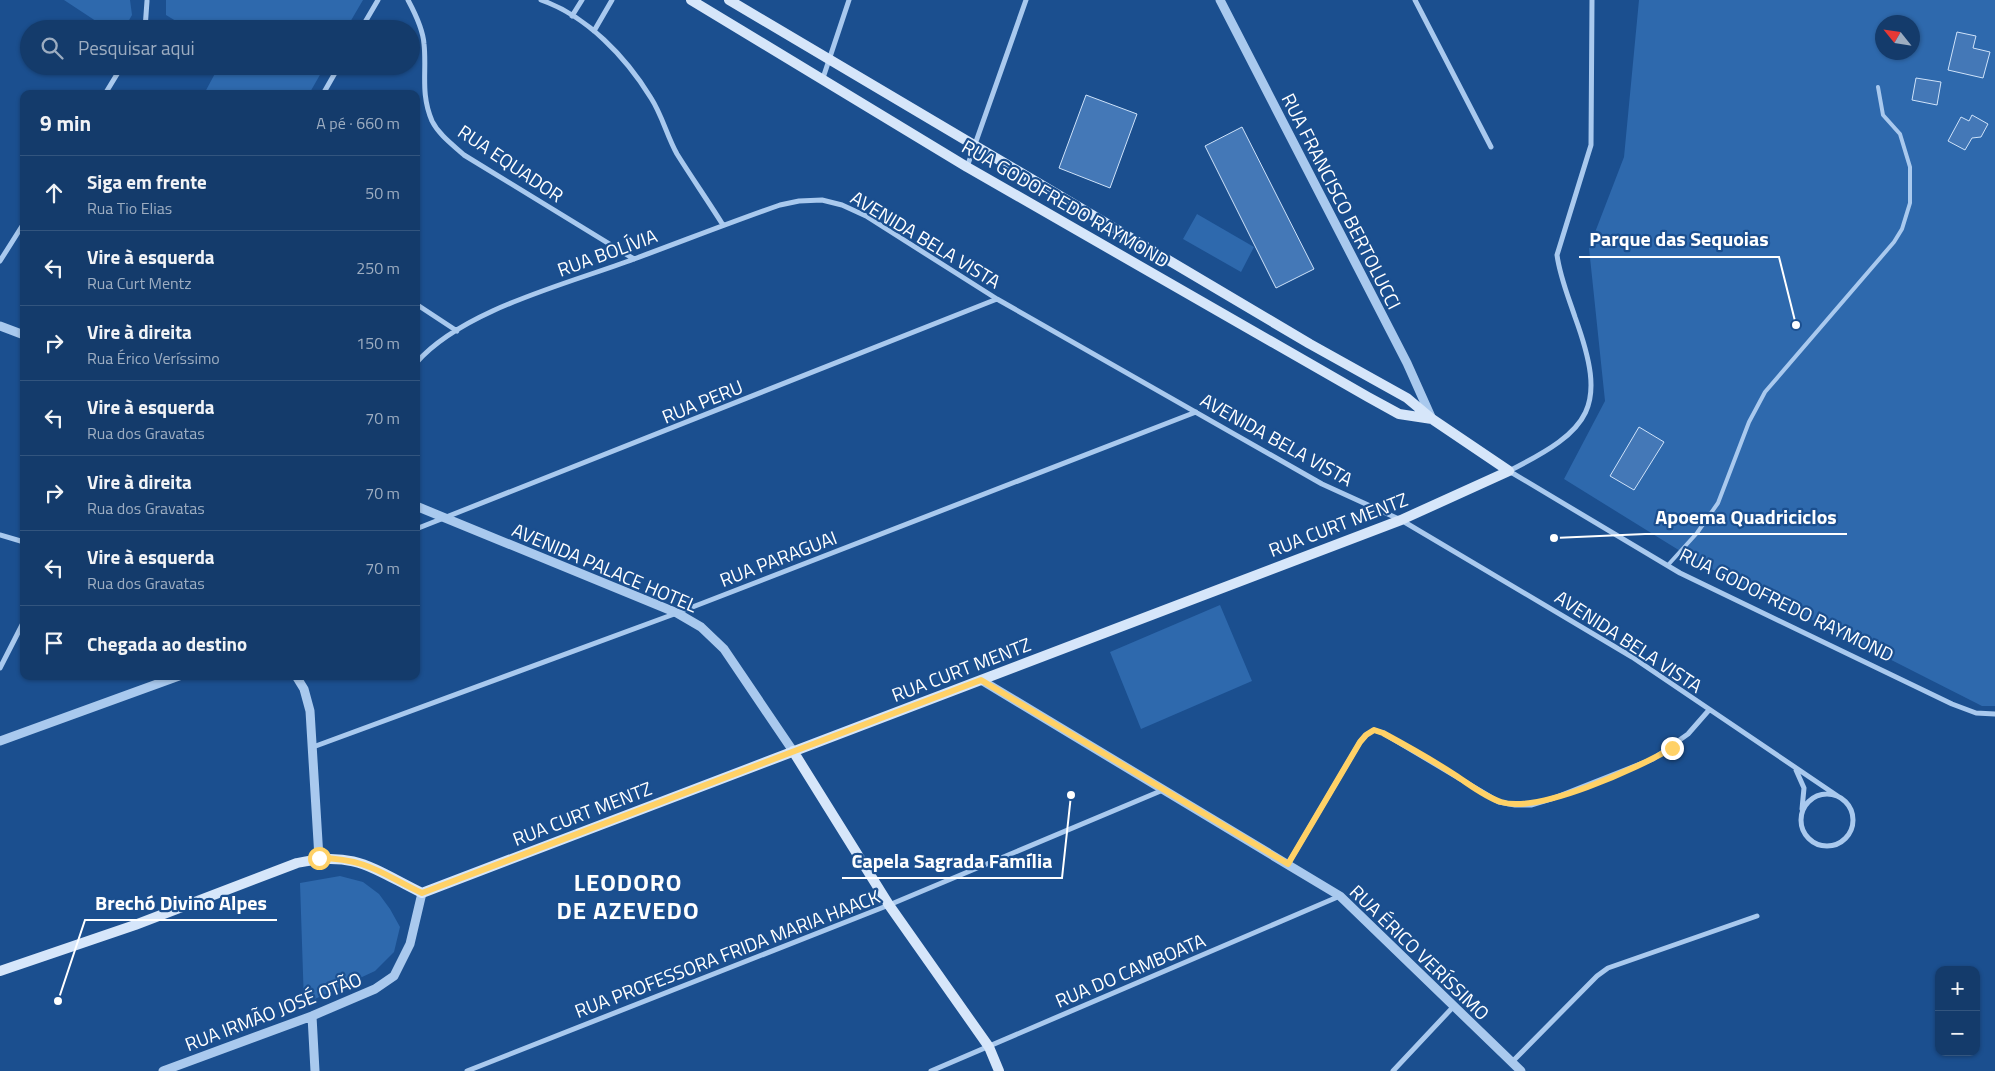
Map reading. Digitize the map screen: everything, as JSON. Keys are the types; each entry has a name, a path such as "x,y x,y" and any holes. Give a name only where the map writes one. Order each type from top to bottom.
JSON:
{"main road":[{"name":"RUA GODOFREDO RAYMOND","path":"691,0 824,78 967,167 1399,414 1432,419"},
{"name":"RUA GODOFREDO RAYMOND","path":"729,0 974,147 1310,344 1407,398 1432,419 1509,472"},
{"name":"RUA CURT MENTZ","path":"422,893 1401,520 1509,472"},
{"name":"AVENIDA PALACE HOTEL","path":"793,751 889,905 989,1047 999,1071"},
{"path":"0,971 135,926 297,863 319,858 361,862 422,893"}],"street":[{"path":"366,20 378,0"},
{"name":"RUA EQUADOR","path":"408,0 417,20"},
{"path":"541,0 572,16 594,31 632,72 652,99 677,152 723,225"},
{"path":"572,16 582,0"},
{"path":"594,31 612,0"},
{"path":"824,78 849,0"},
{"path":"967,167 1026,0"},
{"name":"RUA FRANCISCO BERTOLUCCI","path":"1220,0 1408,363 1432,419"},
{"path":"1415,0 1491,147"},
{"path":"1509,472 1545,453 1567,438 1583,417 1592,398 1592,375 1588,358 1559,272 1557,255 1590,145 1592,0"},
{"path":"146,20 148,1"},
{"name":"RUA EQUADOR","path":"420,26 424,43 423,84 426,102 432,122 446,139 464,155 634,259"},
{"path":"107,90 117,75"},
{"path":"325,90 334,75"},
{"name":"RUA BOLÍVIA","path":"420,359 432,347 457,331 522,299 780,205 799,201 822,200"},
{"name":"AVENIDA BELA VISTA","path":"822,200 842,205 866,216 998,299 1322,484 1401,520 1632,656 1846,802 1853,818 1848,836 1841,842 1833,845 1817,844 1804,833 1801,817"},
{"path":"0,261 20,229"},
{"name":"RUA PERU","path":"420,527 998,299"},
{"path":"420,307 457,331"},
{"path":"0,326 20,334"},
{"name":"RUA PARAGUAI","path":"313,747 677,613 1196,412"},
{"name":"RUA GODOFREDO RAYMOND","path":"1509,472 1668,564 1680,573 1952,704 1976,713 1995,714"},
{"name":"AVENIDA PALACE HOTEL","path":"420,508 677,613 701,627 724,649 793,751"},
{"path":"0,535 20,541"},
{"path":"0,668 20,630"},
{"path":"1,740 168,680"},
{"path":"298,680 304,689 310,711 319,858"},
{"name":"RUA ÉRICO VERÍSSIMO","path":"981,680 1340,896 1521,1071"},
{"path":"1288,864 1360,742 1374,730 1383,733 1437,764 1499,802 1514,805 1531,804 1554,798 1652,759 1688,734 1709,710"},
{"path":"1793,766 1801,778 1804,788 1801,817"},
{"name":"RUA PROFESSORA FRIDA MARIA HAACK","path":"467,1071 889,905 1164,790"},
{"path":"1801,817 1807,802 1814,797 1830,794 1839,797"},
{"name":"RUA IRMÃO JOSÉ OTÃO","path":"163,1071 312,1016 375,989 394,976 410,944 422,893"},
{"name":"RUA DO CAMBOATA","path":"931,1071 1340,896"},
{"path":"1512,1062 1597,976 1608,968 1757,916"},
{"path":"1393,1071 1454,1006"},
{"path":"312,1016 315,1071"}],"lane":[{"path":"1668,564 1697,533 1718,503 1748,422 1765,392 1894,242 1902,229 1910,203 1910,167 1900,134 1882,115 1878,87"}],"shaded area":[{"path":"64,0 130,0 132,15 129,20 94,20"},
{"path":"166,0 363,0 351,20 174,20 166,15"},
{"path":"1639,0 1995,0 1995,706 1982,706 1698,562 1564,479 1605,401 1589,248 1624,157"},
{"path":"214,75 320,75 311,90 206,90"},
{"path":"1197,214 1254,247 1241,272 1183,239"},
{"path":"1220,605 1252,681 1141,729 1110,652"},
{"path":"340,876 363,882 379,894 390,909 400,927 394,952 375,971 304,1004 300,883"}],"building":[{"path":"1957,32 1976,36 1973,48 1990,52 1983,78 1948,70"},
{"path":"1916,78 1941,82 1937,105 1912,100"},
{"path":"1086,95 1137,114 1110,188 1059,168"},
{"path":"1972,115 1988,124 1981,137 1972,138 1965,150 1948,141 1961,117 1969,121"},
{"path":"1242,127 1314,269 1276,288 1205,146"},
{"path":"1639,427 1664,442 1634,490 1610,476"}],"place":[{"name":"Parque das Sequoias","path":"1796,325"},
{"name":"Apoema Quadriciclos","path":"1554,538"},
{"name":"Capela Sagrada Família","path":"1071,795"},
{"name":"Brechó Divino Alpes","path":"58,1001"}],"district":[{"name":"LEODORO DE AZEVEDO","path":"628,896"}],"route":[{"path":"319,858 361,862 422,893 981,680 1288,864 1360,742 1374,730 1383,733 1437,764 1499,802 1514,805 1531,804 1554,798 1633,769 1672,748"}]}
